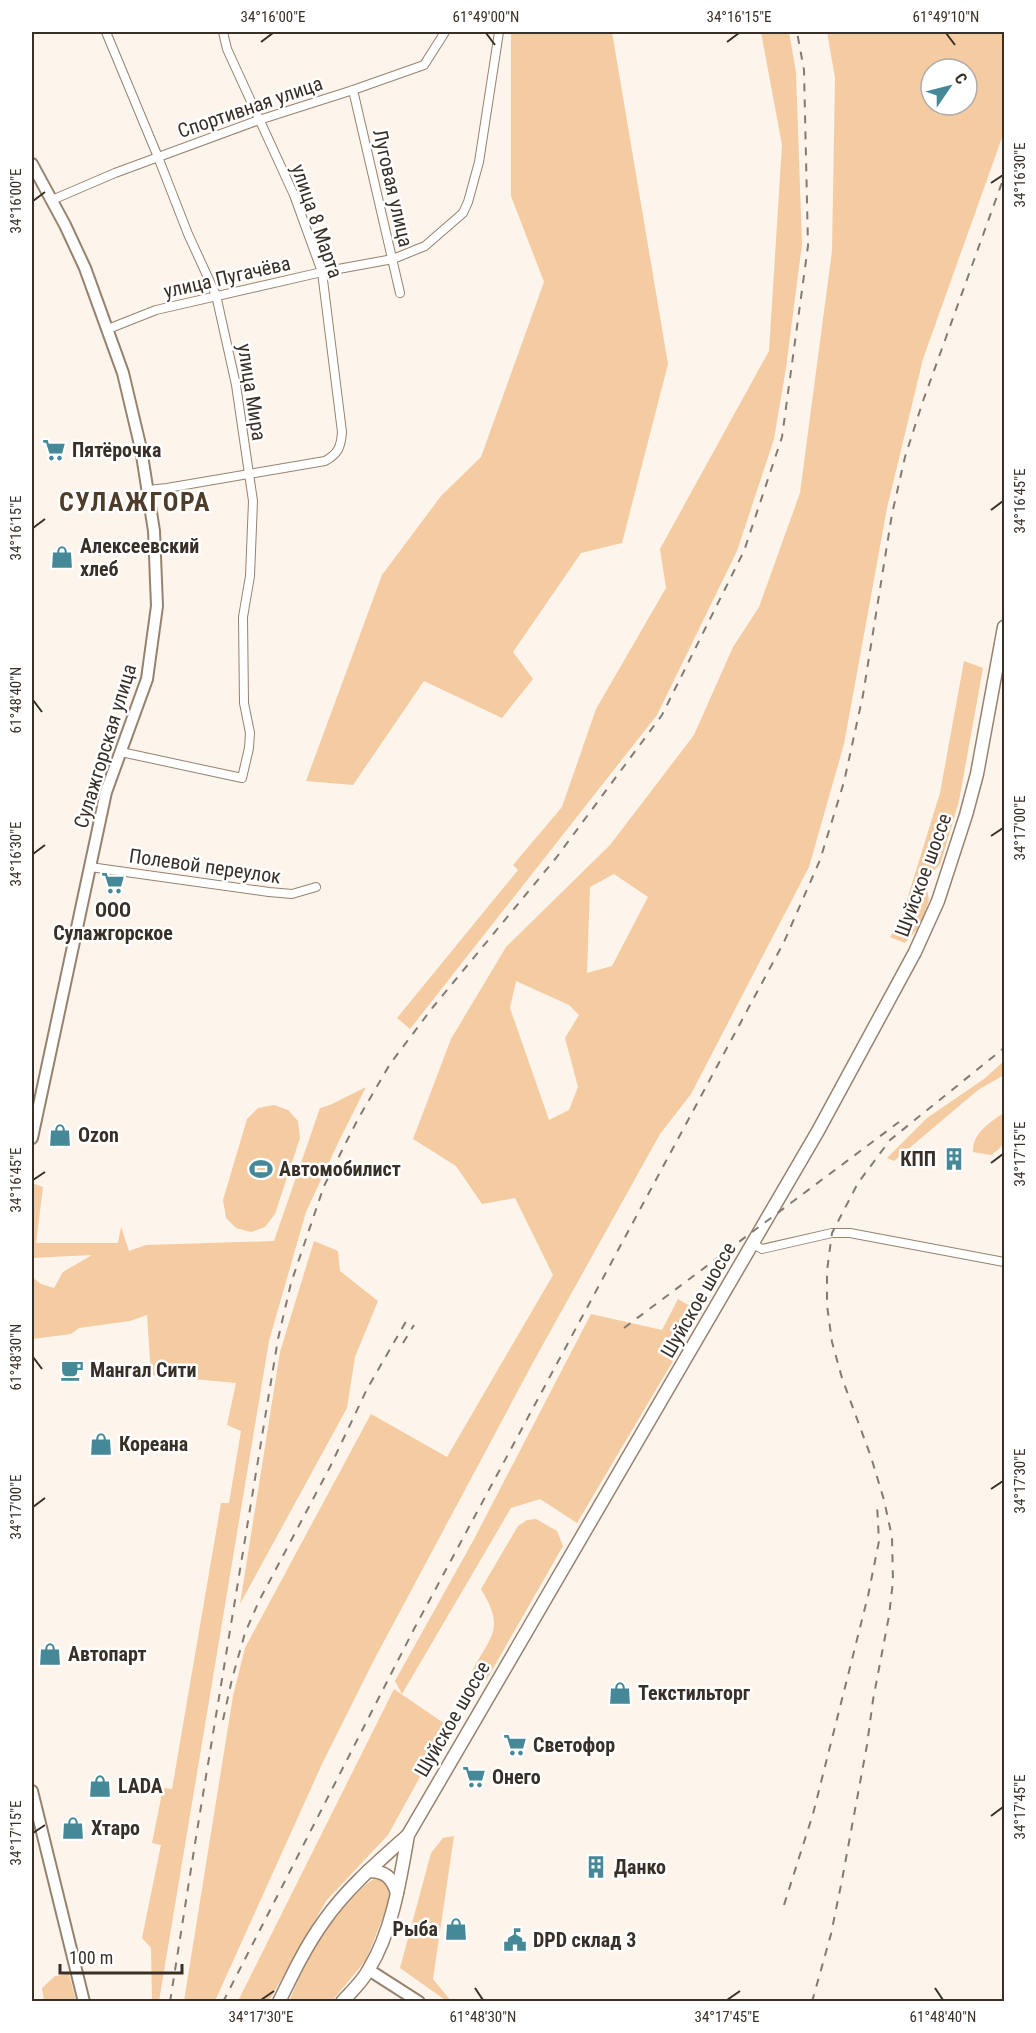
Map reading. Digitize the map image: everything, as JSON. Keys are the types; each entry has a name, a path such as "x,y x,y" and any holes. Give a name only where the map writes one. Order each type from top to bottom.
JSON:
{"main road":[{"name":"Сулажгорская улица","path":"32,164 85,268 123,372 133,413 154,531 157,606 147,679 106,792 32,1138"},
{"name":"Шуйское шоссе","path":"342,2001 369,1970 384,1937 397,1894 408,1834 753,1244 844,1086 898,986 938,901 966,815 1001,666 1005,627"},
{"path":"32,1791 84,2001"},
{"path":"279,2001 300,1957 325,1919 368,1871 408,1834"},
{"path":"368,1871 379,1871 387,1875 394,1881 397,1894"},
{"path":"369,1970 419,2001"}],"street":[{"name":"улица Мира","path":"106,32 188,234 216,295 236,385 254,501 250,576 243,617 244,704 250,733 242,778 122,752"},
{"name":"улица 8 Марта","path":"223,32 227,49 294,195 321,272 342,432 341,443 334,456 325,461 248,474"},
{"name":"Спортивная улица","path":"52,200 115,173 259,120 353,90 424,64 445,32"},
{"name":"улица Пугачёва","path":"108,329 156,310 321,272 393,259 425,246 463,213 468,202 479,162 500,32"},
{"name":"Луговая улица","path":"353,90 400,293"},
{"path":"148,490 248,474"},
{"name":"Полевой переулок","path":"90,867 269,892 292,894 316,887"},
{"path":"753,1244 762,1249 832,1233 850,1233 1005,1262"}],"shaded area":[{"path":"511,32 612,32 668,364 622,543 581,553 513,652 533,679 502,718 424,681 353,785 306,781 382,575 441,496 481,457 544,282 511,196"},
{"path":"761,32 789,32 796,72 802,244 774,439 737,551 657,715 410,1029 397,1018 518,870 513,865 562,807 596,709 666,588 660,549 769,351 782,145"},
{"path":"827,32 1004,32 1004,132 923,359 887,508 844,744 809,867 691,1094 660,1134 536,1357 374,1660 322,1764 215,2001 184,2001 233,1696 245,1648 371,1414 447,1457 553,1275 515,1198 482,1204 456,1166 413,1139 451,1039 506,947 610,845 694,735 733,647 759,607 800,493 832,251 835,78","holes":["614,874 648,897 612,966 587,973 590,887","516,981 569,1005 579,1015 565,1038 578,1087 569,1110 549,1120 510,1008"]},
{"path":"964,661 983,668 959,801 940,865 925,878 929,900 920,926 905,943 890,937 901,919 940,793"},
{"path":"1004,1061 1004,1075 978,1090 894,1161 887,1158 927,1118 984,1079"},
{"path":"366,1087 306,1212 269,1341 159,2001 152,2001 151,1948 142,1938 161,1845 152,1843 163,1788 172,1789 221,1503 229,1503 241,1431 227,1425 236,1383 151,1375 147,1315 130,1321 79,1328 71,1334 32,1339 32,1277 41,1284 54,1288 63,1272 92,1255 32,1258 32,1183 43,1187 36,1243 118,1243 121,1227 129,1251 146,1245 274,1241 320,1108"},
{"name":"Автомобилист","path":"274,1105 288,1110 298,1121 300,1138 275,1214 265,1227 251,1232 236,1228 226,1218 223,1200 247,1119 258,1108"},
{"path":"1002,1114 1005,1129 1001,1146 991,1155 973,1152 978,1134"},
{"path":"314,1241 338,1251 340,1271 378,1301 355,1357 347,1408 240,1604 280,1352"},
{"path":"678,1299 702,1313 700,1316 686,1320 677,1335 679,1351 577,1523 540,1499 511,1508 402,1694 395,1681 473,1541 591,1314 662,1330"},
{"path":"536,1519 557,1531 563,1546 487,1679 481,1682 476,1680 472,1671 490,1639 494,1623 493,1613 481,1589 518,1526 527,1520"},
{"path":"394,1689 448,1726 388,1835 326,1901 269,2001 238,2001"},
{"path":"454,1836 433,1979 451,2001 448,2002 400,1968 431,1853 443,1838"},
{"path":"376,1878 383,1879 391,1889 390,1899 366,1960 332,2001 289,2002 322,1935 340,1911 360,1890"},
{"path":"69,1974 76,2001 44,2001 42,1988 55,1976"}],"railway":[{"path":"170,2002 278,1339 291,1283 324,1186 358,1119 390,1064 433,1007 556,858 662,715 744,551 782,437 808,246 804,70 797,32"},
{"path":"223,2002 414,1629 784,942 820,860 844,782 863,695 892,514 905,457 1004,177"},
{"path":"812,2002 831,1934 842,1880 867,1745 893,1581 892,1537 884,1500 832,1342 827,1305 827,1271 832,1233 858,1183 890,1140 1004,1048"},
{"path":"624,1328 899,1122"},
{"path":"223,1720 245,1633 259,1601 330,1467 367,1389 408,1318"},
{"path":"403,1343 414,1325"},
{"path":"784,1905 813,1814 868,1596 879,1541 877,1504"}],"place":[{"name":"Пятёрочка","path":"54,450"},
{"name":"Алексеевский хлеб","path":"62,557"},
{"name":"ООО Сулажгорское","path":"113,883"},
{"name":"Ozon","path":"60,1135"},
{"name":"КПП","path":"954,1159"},
{"name":"Автомобилист","path":"261,1169"},
{"name":"Мангал Сити","path":"72,1370"},
{"name":"Кореана","path":"101,1444"},
{"name":"Автопарт","path":"50,1654"},
{"name":"Текстильторг","path":"620,1693"},
{"name":"Светофор","path":"515,1745"},
{"name":"Онего","path":"474,1777"},
{"name":"LADA","path":"100,1786"},
{"name":"Хтаро","path":"73,1828"},
{"name":"Данко","path":"596,1867"},
{"name":"Рыба","path":"456,1929"},
{"name":"DPD склад 3","path":"515,1940"}],"district":[{"name":"СУЛАЖГОРА","path":"135,502"}]}
